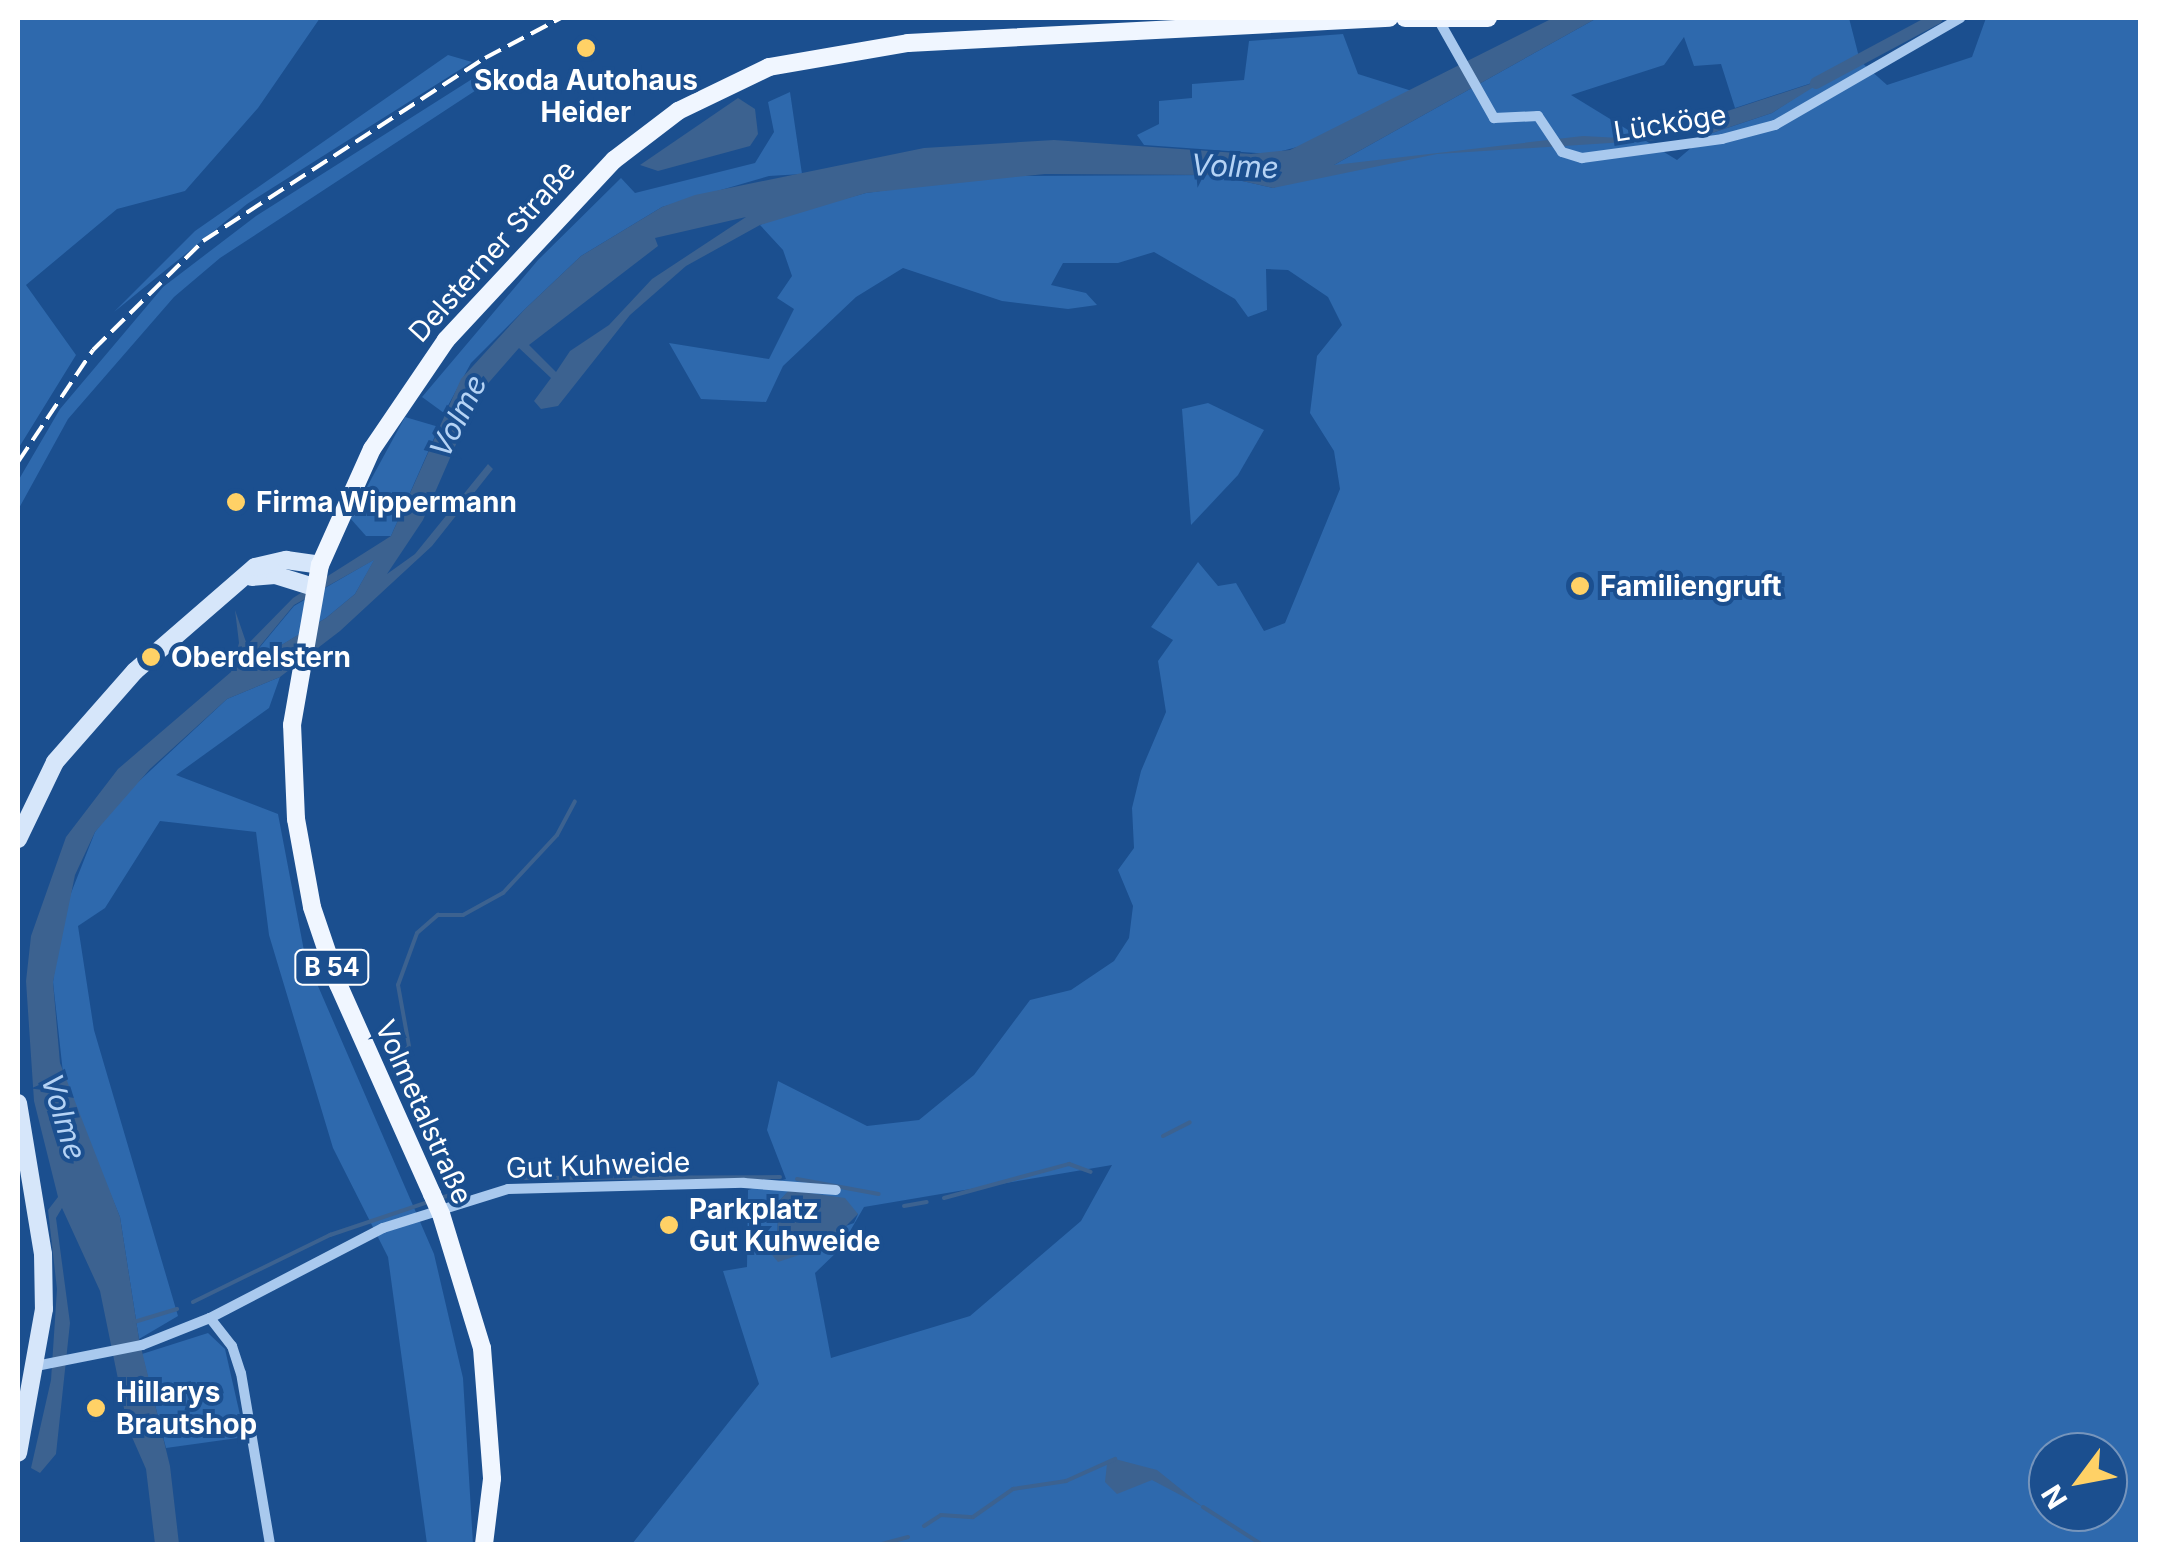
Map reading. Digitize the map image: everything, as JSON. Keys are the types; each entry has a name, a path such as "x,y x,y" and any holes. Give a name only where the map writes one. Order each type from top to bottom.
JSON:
{"main road":[{"name":"Delsterner Straße","path":"314,587 372,449 446,340 614,160 705,95 769,67 858,48 1390,18"},
{"path":"1405,18 1488,18"},
{"name":"Volmetalstraße","path":"314,587 299,670 292,766 308,892 338,984 441,1214 482,1348 492,1479 484,1544"}],"street":[{"name":"Lücköge","path":"1438,19 1478,97 1494,118 1538,116 1562,152 1605,156 1775,125 1960,18"},
{"path":"18,839 36,793 83,725 255,567 274,561 320,565"},
{"path":"238,584 264,574 314,587"},
{"path":"18,1103 43,1254 44,1367 18,1454"},
{"name":"Gut Kuhweide","path":"44,1367 142,1345 210,1318 243,1296 384,1228 508,1188 744,1183 836,1190"},
{"path":"210,1318 232,1346 241,1372 270,1544"}],"shaded area":[{"path":"18,18 320,18 258,108 185,191 117,209 26,285 76,355 18,449"},
{"path":"1597,18 1849,18 1860,61 1887,85 1972,57 1986,18 2140,18 2140,1544 632,1544 759,1384 723,1271 747,1267 748,1190 786,1179 767,1130 778,1081 867,1126 919,1120 974,1075 1030,1000 1071,990 1114,961 1129,938 1133,906 1118,870 1134,848 1132,808 1141,771 1166,712 1158,661 1173,640 1151,627 1198,562 1218,586 1236,583 1264,631 1285,623 1340,489 1334,451 1310,413 1317,356 1342,325 1328,297 1288,270 1266,269 1267,310 1248,317 1235,299 1154,252 1118,263 1063,263 1051,285 1086,293 1097,305 1068,309 1002,301 903,268 856,297 783,366 766,402 701,399 669,343 769,359 794,309 777,298 792,276 783,250 760,225 866,193 988,176 1216,175 1273,188 1334,165","holes":["1684,37 1694,66 1721,64 1735,108 1824,79 1772,113 1706,135 1677,160 1571,95 1664,65","1112,1165 1081,1221 970,1316 831,1358 815,1273 839,1250 864,1207","790,1190 858,1214 854,1223 768,1254 777,1238 779,1201"]},
{"path":"1343,34 1358,74 1412,91 1305,145 1270,154 1144,145 1137,135 1159,124 1159,101 1192,98 1192,84 1244,80 1249,41"},
{"path":"448,55 472,62 247,204 114,312 195,231"},
{"path":"480,74 487,83 220,258 174,297 68,419 18,510 18,481 60,409 163,287 256,216"},
{"path":"790,92 802,174 769,176 662,207 581,256 471,363 444,413 422,397 538,260 621,178 635,193 755,163 774,132 768,102"},
{"path":"1208,403 1264,430 1238,475 1191,525 1182,409"},
{"path":"405,417 439,427 391,536 366,536 350,518"},
{"path":"375,559 355,594 326,618 241,670 294,606"},
{"path":"280,677 269,708 176,775 278,814 305,956 434,1254 463,1378 473,1544 427,1544 388,1257 333,1148 269,935 256,832 160,821 105,908 78,926 94,1030 178,1316 139,1339 120,1217 64,1082 53,982 62,916 95,832 121,798 227,699"},
{"path":"208,1333 225,1349 245,1437 166,1448 142,1354"}],"water":[{"name":"Volme","path":"1553,18 1597,18 1334,165 1583,136 1657,140 1437,154 1273,188 1216,175 1045,174 866,193 760,225 686,266 630,315 558,406 541,409 534,401 551,378 519,348 477,396 423,520 387,574 415,554 488,464 493,469 432,546 340,631 280,677 227,699 150,769 95,832 75,875 53,982 60,1063 120,1217 139,1339 170,1466 179,1544 155,1544 146,1469 128,1428 100,1291 62,1208 56,1218 70,1323 56,1454 40,1473 31,1468 51,1380 57,1289 48,1210 58,1197 34,1101 26,981 31,936 66,837 118,769 231,672 239,643 235,610 247,645 293,598 391,536 461,379 525,309 581,256 662,207 695,195 924,148 1054,140 1251,154 1290,150","holes":["746,217 652,279 609,325 570,351 556,372 529,345 658,246 655,238","374,560 355,594 326,618 240,670 294,605"]},
{"path":"1828,78 1772,113 1706,135 1700,120"},
{"path":"738,98 755,109 758,134 750,146 658,171 640,165"},
{"path":"789,1190 845,1198 858,1214 826,1246 778,1262 768,1250 777,1238 779,1201"},
{"path":"1115,1459 1157,1470 1203,1507 1152,1480 1117,1494 1105,1482 1107,1464"}],"waterway":[{"path":"1816,83 1937,18"},
{"path":"402,1056 409,1046 398,985 417,933 438,915 463,915 503,893 557,835 575,801"},
{"path":"1163,1136 1190,1122"},
{"path":"944,1198 1069,1164 1091,1172"},
{"path":"515,1178 780,1177"},
{"path":"797,1179 879,1194"},
{"path":"440,1198 464,1191"},
{"path":"193,1302 330,1235 431,1201"},
{"path":"904,1206 927,1202"},
{"path":"134,1322 177,1309"},
{"path":"924,1526 941,1515 973,1517 1013,1489 1066,1481 1115,1459"},
{"path":"1203,1507 1261,1544"},
{"path":"882,1544 908,1537"}],"railway":[{"path":"18,462 93,350 203,241 485,58 561,18"}],"place":[{"name":"Skoda Autohaus Heider","path":"586,48"},
{"name":"Firma Wippermann","path":"236,502"},
{"name":"Familiengruft","path":"1580,586"},
{"name":"Oberdelstern","path":"151,657"},
{"name":"Parkplatz Gut Kuhweide","path":"669,1225"},
{"name":"Hillarys Brautshop","path":"96,1408"}]}
